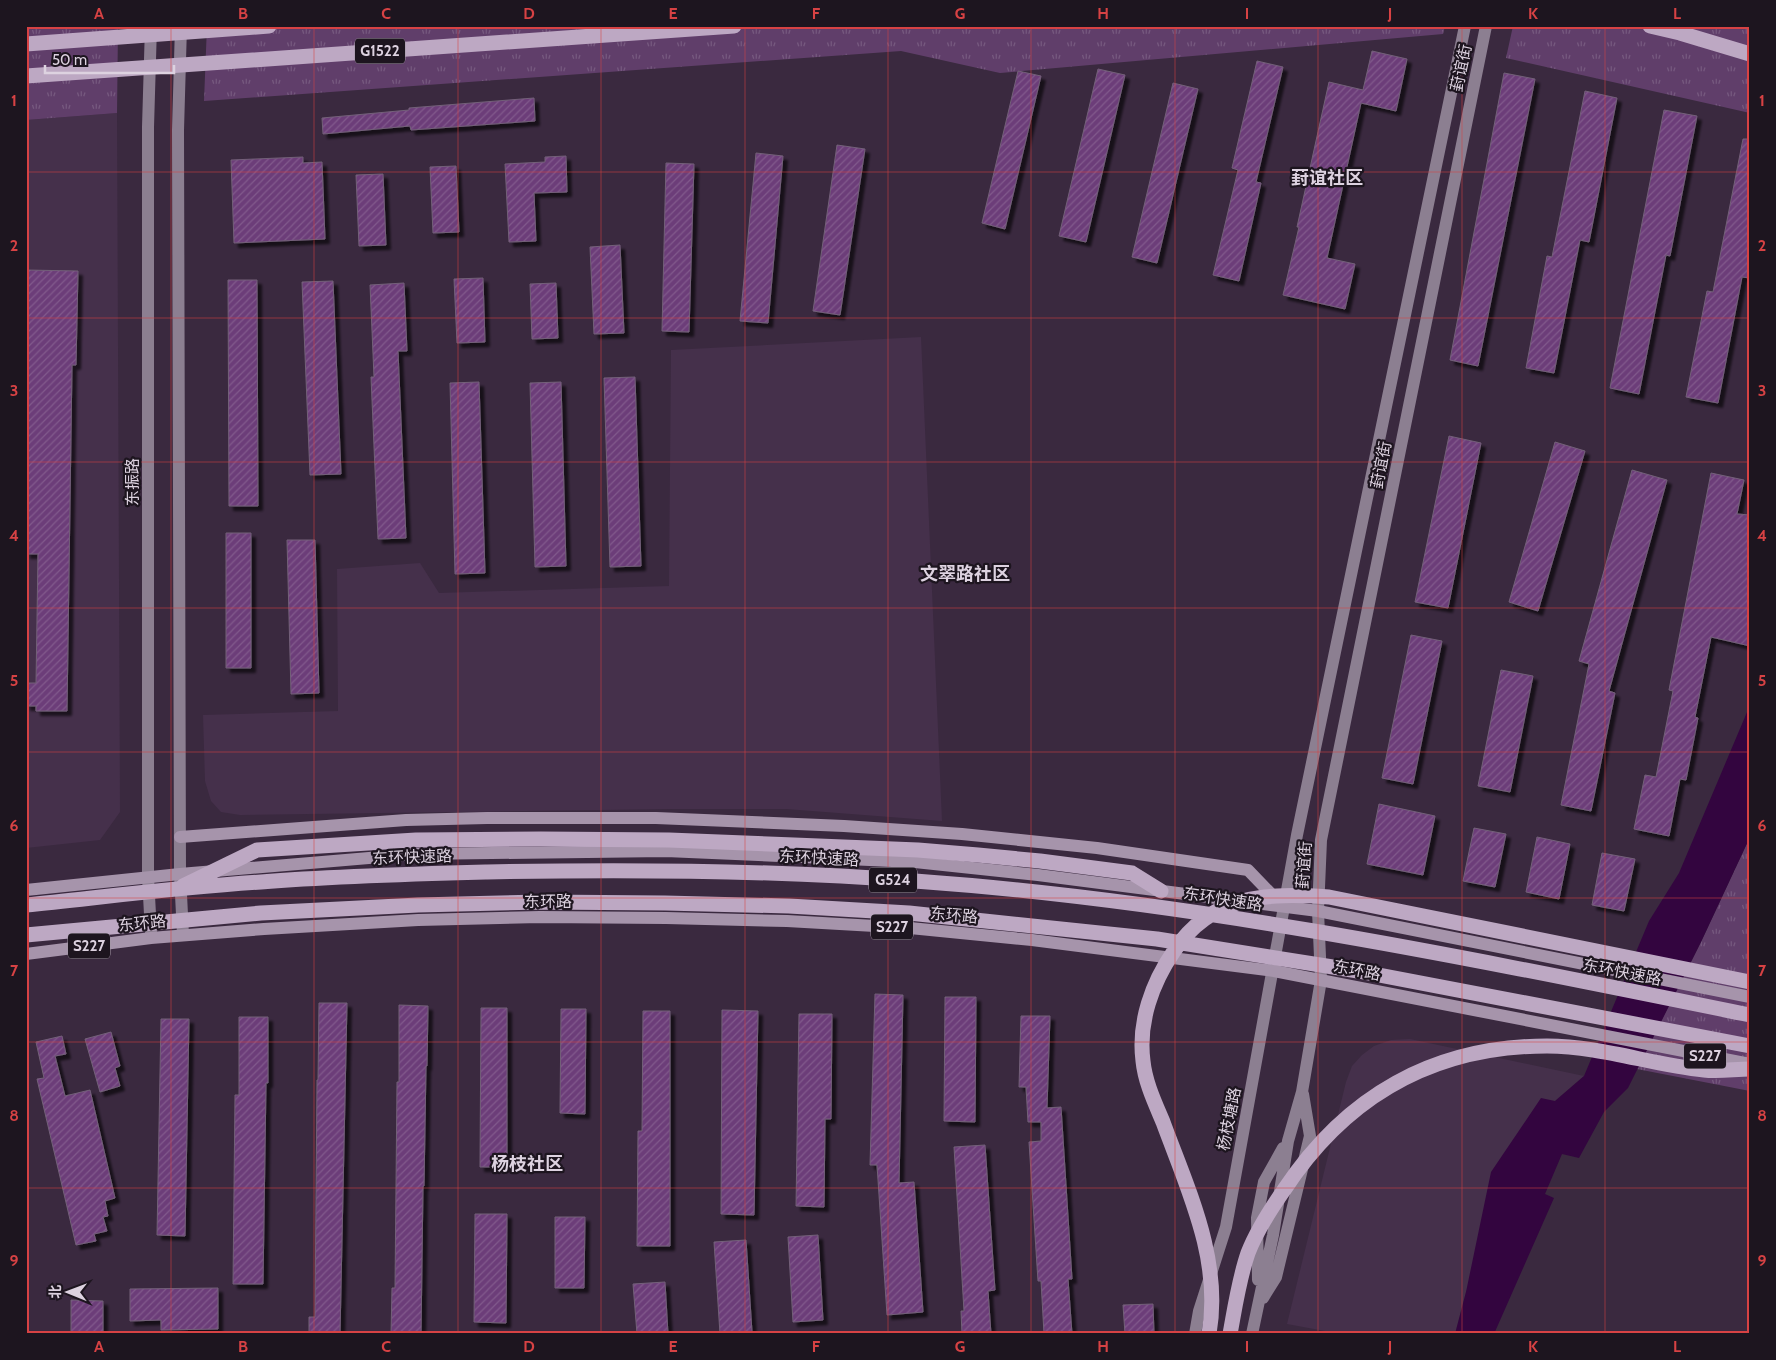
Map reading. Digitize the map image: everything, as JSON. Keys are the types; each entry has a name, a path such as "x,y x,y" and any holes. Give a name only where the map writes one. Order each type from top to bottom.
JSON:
{"highway":[{"path":"26,44 269,26"},
{"name":"G1522","path":"26,76 734,26"},
{"path":"1650,26 1750,54"},
{"path":"173,890 257,850 416,840 541,839 669,840 918,850 1040,861 1132,873 1161,891"},
{"name":"东环快速路","path":"26,905 261,882 418,874 541,871 665,871 791,874 914,881 1161,907 1362,938 1750,1015"},
{"path":"1209,1334 1212,1297 1208,1254 1196,1211 1149,1087 1143,1063 1142,1035 1146,1010 1160,974 1183,938 1210,914 1238,901 1252,899 1289,895 1329,897 1750,982"},
{"name":"G524","path":"26,935 261,914 484,903 666,903 788,906 909,913 1166,941 1358,971 1750,1046"},
{"path":"1230,1334 1242,1273 1249,1250 1264,1219 1291,1178 1318,1144 1354,1111 1388,1088 1415,1073 1460,1056 1505,1048 1547,1046 1584,1048 1705,1071 1750,1069"}],"main road":[{"name":"东振路","path":"151,26 148,127 148,877 151,938"},
{"path":"181,26 178,130 180,874 183,935"},
{"name":"葑谊街","path":"1284,907 1465,26"},
{"name":"葑谊街","path":"1318,911 1321,840 1486,26"},
{"path":"180,837 424,820 543,818 656,818 844,826 962,834 1097,848 1248,870 1284,907"},
{"path":"534,852 543,841 543,818"},
{"path":"368,823 380,841 393,849 416,854"},
{"path":"26,890 180,874 416,854 666,851 916,862 1038,875 1318,911 1750,997"},
{"name":"杨枝塘路","path":"1195,1334 1199,1311 1226,1227 1274,971 1284,907"},
{"path":"1252,1334 1273,1236 1288,1141 1302,1092 1322,980 1318,911"},
{"name":"东环路","path":"26,954 183,935 418,920 540,917 787,921 971,933 1274,971 1750,1064"},
{"path":"1258,1305 1276,1277 1310,1136 1302,1092"},
{"path":"1258,1305 1257,1218 1264,1182 1288,1141"}],"shaded area":[{"path":"117,113 120,812 100,840 26,848 26,120"},
{"path":"921,337 942,821 786,809 240,815 221,812 211,801 205,781 203,715 338,711 337,569 420,563 439,593 669,586 671,350"},
{"path":"1750,705 1750,837 1701,942 1628,1088 1604,1112 1579,1158 1562,1154 1545,1194 1554,1198 1494,1334 1455,1334 1466,1292 1491,1172 1541,1098 1555,1101 1584,1076 1649,921 1679,873"},
{"path":"1410,1039 1584,1076 1555,1101 1466,1292 1455,1334 1341,1334 1287,1324 1346,1082 1352,1066 1374,1046 1391,1040"}],"green space":[{"path":"26,26 118,26 117,113 26,120"},
{"path":"207,26 1445,26 1443,34 1000,73 901,51 204,101"},
{"path":"1513,26 1750,26 1750,113 1506,58"},
{"path":"1750,837 1750,1091 1637,1069 1701,942"}],"building":[{"path":"1372,51 1407,59 1396,111 1361,103 1327,258 1355,264 1345,309 1283,295 1329,82 1363,90"},
{"path":"1257,61 1283,67 1256,182 1261,183 1239,281 1213,275 1238,170 1232,168"},
{"path":"1098,69 1125,75 1086,242 1059,236"},
{"path":"1018,71 1041,76 1005,229 982,223"},
{"path":"1504,73 1535,79 1478,366 1450,360"},
{"path":"1173,83 1198,89 1157,263 1132,257"},
{"path":"1585,91 1617,98 1589,242 1580,240 1554,373 1526,368 1547,256 1552,257"},
{"path":"534,98 535,121 411,130 410,126 323,134 322,118 409,110 409,108"},
{"path":"1664,110 1697,116 1670,256 1666,255 1639,394 1610,388"},
{"path":"1743,139 1750,139 1750,278 1742,277 1718,403 1686,397 1707,291 1713,292"},
{"path":"837,145 865,149 840,315 813,311"},
{"path":"756,153 783,156 768,323 740,321"},
{"path":"566,156 567,192 534,193 536,241 509,242 505,164 545,162 545,157"},
{"path":"303,157 303,163 322,162 325,239 234,243 231,160"},
{"path":"666,163 694,164 689,332 662,331"},
{"path":"456,166 459,232 433,233 430,167"},
{"path":"383,174 386,245 359,246 356,175"},
{"path":"620,245 624,333 594,334 590,247"},
{"path":"26,270 78,271 76,365 72,365 67,711 36,711 36,706 26,706 26,683 36,683 38,554 26,554"},
{"path":"483,278 485,342 457,343 454,279"},
{"path":"228,280 257,280 258,506 229,506"},
{"path":"333,281 341,474 310,475 302,282"},
{"path":"404,283 407,351 398,351 406,538 378,539 371,377 374,377 370,285"},
{"path":"556,283 558,338 532,339 530,284"},
{"path":"635,377 641,566 610,567 604,378"},
{"path":"479,382 485,573 455,574 450,383"},
{"path":"561,382 566,566 535,567 530,383"},
{"path":"1449,436 1481,443 1448,608 1415,602"},
{"path":"1555,442 1585,451 1538,611 1509,602"},
{"path":"1632,470 1667,480 1609,691 1615,693 1591,811 1561,805 1589,664 1579,661"},
{"path":"1711,473 1744,480 1737,514 1750,515 1750,646 1711,637 1695,717 1698,718 1686,780 1680,779 1669,836 1634,829 1645,775 1656,777 1673,691 1669,690"},
{"path":"226,533 251,533 251,668 226,668"},
{"path":"287,540 315,540 319,693 291,694"},
{"path":"1411,635 1442,641 1413,784 1382,778"},
{"path":"1501,670 1533,676 1510,792 1478,786"},
{"path":"1379,804 1435,816 1423,875 1367,864"},
{"path":"1474,828 1506,834 1495,887 1463,881"},
{"path":"1537,837 1570,844 1559,899 1526,892"},
{"path":"1602,853 1635,859 1624,911 1592,905"},
{"path":"875,994 903,995 899,1183 914,1182 923,1312 887,1315 877,1165 870,1165"},
{"path":"945,997 976,997 975,1122 944,1121"},
{"path":"319,1003 347,1003 340,1334 309,1334 309,1317 315,1317"},
{"path":"399,1005 428,1006 421,1334 391,1334 392,1288 395,1288"},
{"path":"481,1008 507,1008 507,1167 480,1167"},
{"path":"561,1009 586,1009 585,1114 560,1113"},
{"path":"722,1010 758,1011 754,1215 721,1214"},
{"path":"643,1011 670,1011 670,1246 637,1246 638,1131 642,1131"},
{"path":"799,1014 832,1014 831,1119 825,1119 824,1207 796,1206"},
{"path":"1021,1016 1050,1016 1047,1108 1061,1107 1072,1279 1068,1279 1072,1334 1044,1334 1041,1281 1038,1281 1029,1142 1041,1141 1041,1122 1028,1122 1026,1087 1019,1087"},
{"path":"239,1017 268,1017 263,1284 233,1284 235,1095 239,1095"},
{"path":"161,1019 189,1019 185,1236 157,1235"},
{"path":"111,1032 120,1066 115,1068 120,1086 100,1092 85,1039"},
{"path":"62,1036 66,1054 55,1056 65,1096 90,1090 115,1198 105,1201 108,1216 103,1217 107,1231 94,1234 96,1241 76,1245 37,1079 44,1078 36,1042"},
{"path":"985,1145 995,1290 988,1291 991,1334 962,1334 961,1311 964,1311 954,1147"},
{"path":"475,1214 507,1214 506,1323 474,1322"},
{"path":"555,1217 585,1217 584,1288 555,1288"},
{"path":"818,1235 823,1320 793,1322 788,1237"},
{"path":"746,1240 752,1332 720,1334 714,1242"},
{"path":"665,1282 668,1334 637,1334 633,1284"},
{"path":"218,1288 218,1329 161,1330 161,1320 130,1321 130,1289"},
{"path":"71,1300 103,1301 103,1334 71,1334"},
{"path":"1153,1304 1154,1334 1125,1334 1123,1305"}],"district":[{"name":"葑谊社区","path":"1327,178"},
{"name":"文翠路社区","path":"965,574"},
{"name":"杨枝社区","path":"527,1164"}]}
